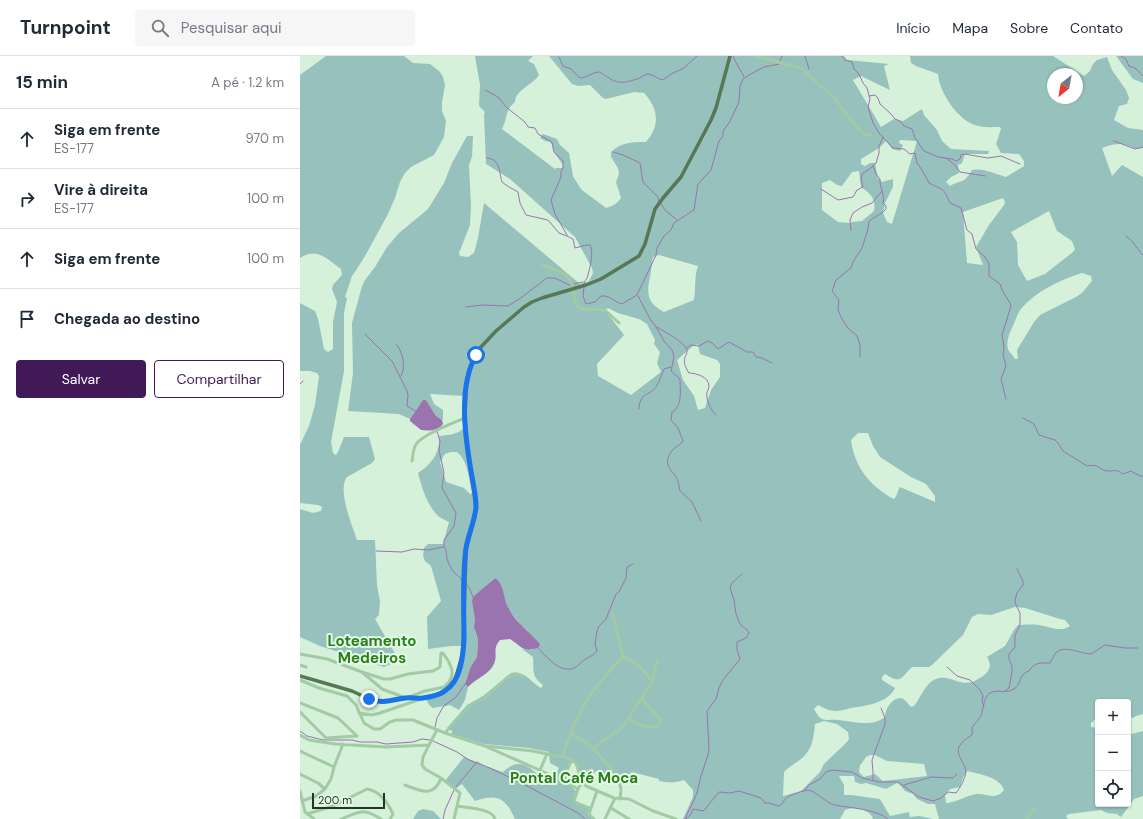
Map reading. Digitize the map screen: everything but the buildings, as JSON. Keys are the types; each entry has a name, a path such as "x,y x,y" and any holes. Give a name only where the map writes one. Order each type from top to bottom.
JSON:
{"main road":[{"path":"300,676 352,691 377,702 391,702 406,698 422,698 441,694 450,687 455,680 463,653 466,550 476,509 467,446 465,418 468,374 473,362 485,342 524,307 542,298 601,279 639,256 643,249 655,209 662,198 681,177 711,120 730,56"}],"street":[{"path":"755,56 801,68 835,99 858,129 864,134 870,135"},
{"path":"543,265 565,274 573,288 574,302 576,306 583,309 606,311 619,324"},
{"path":"412,461 415,447 418,442 430,434 465,418"},
{"path":"613,614 623,658"},
{"path":"300,654 327,659 384,679 390,679 408,674 433,671 440,667 441,653 443,653 449,662 452,670 452,676 444,687 425,691 406,698 382,689 362,672"},
{"path":"623,658 632,660 643,670 652,682"},
{"path":"562,756 577,718 586,703 602,680 623,658"},
{"path":"592,748 623,726 652,682 657,661"},
{"path":"300,665 306,667"},
{"path":"445,733 474,703 486,697 508,677 517,674 523,677"},
{"path":"300,680 319,688 346,696 356,705 368,726 374,730 380,729 390,722 407,720 419,722 445,733 485,746 562,780 578,789"},
{"path":"360,714 380,713 422,698"},
{"path":"628,719 639,725 653,727 660,723 660,719 641,698"},
{"path":"300,703 306,704 338,718 357,736 326,738 300,712 306,704"},
{"path":"437,730 423,757 422,765 425,769 441,778 459,792 460,795 454,819"},
{"path":"571,733 592,748 612,770 620,782 620,799"},
{"path":"300,735 309,740 386,747 430,742"},
{"path":"302,801 316,796 325,789 344,744"},
{"path":"485,746 533,751 562,756 576,763 582,782 586,786 615,798 629,799 666,818 676,819"},
{"path":"300,751 334,766"},
{"path":"540,770 547,754"},
{"path":"562,780 572,760"},
{"path":"300,774 318,783 325,789"},
{"path":"405,785 419,790 430,791 436,788 441,778"},
{"path":"582,782 574,801 588,807 590,816 594,819"},
{"path":"307,814 333,806 367,789 378,793 382,798 393,814 390,819"},
{"path":"300,791 303,808 307,814 314,819"},
{"path":"590,813 597,791"},
{"path":"606,819 615,798"},
{"path":"457,806 486,811 493,815 495,819"},
{"path":"611,808 629,819"},
{"path":"1027,819 1032,811 1036,809"},
{"path":"341,819 363,812 368,812 381,819"}],"shaded area":[{"path":"326,56 404,56 413,63 430,64 440,72 445,85 442,102 442,111 446,121 444,137 434,155 411,167 405,173 387,216 352,276 345,297 347,298 344,313 344,371 331,442 333,453 336,455 344,437 369,437 375,459 372,463 347,477 344,483 344,499 357,540 375,540 377,586 380,601 379,615 375,619 397,657 391,664 384,667 320,646 300,637 300,509 313,513 321,511 322,507 318,505 300,503 300,445 309,426 315,405 319,376 317,373 310,371 300,371 300,303 315,311 324,349 328,352 333,349 333,322 337,302 332,289 333,285 342,275 341,269 322,256 312,254 300,258 300,75"},
{"path":"475,56 533,56 528,61 534,64 539,75 518,94 515,102 509,108 502,129 555,169 562,168 563,166 550,142 540,138 543,134 557,139 560,145 569,153 573,176 579,186 582,190 606,208 618,202 621,198 616,182 619,174 618,168 611,157 611,152 623,144 646,142 651,136 656,123 655,111 644,93 634,92 606,99 603,98 590,85 578,86 572,84 549,56 844,56 847,60 889,64 884,66 890,90 861,76 853,80 881,127 894,119 903,121 922,109 924,115 937,130 942,141 951,149 989,151 988,154 965,154 962,163 958,165 959,173 951,177 946,182 950,186 964,180 972,170 985,171 1006,177 1024,166 1024,161 1019,154 1001,153 996,144 1001,129 1000,127 978,126 962,117 950,104 946,97 939,81 938,74 911,63 910,56 1053,56 1072,68 1047,68 1047,104 1083,104 1083,75 1090,71 1093,64 1097,60 1107,57 1112,70 1126,90 1129,98 1127,104 1119,106 1114,120 1128,128 1143,130 1143,148 1136,149 1127,145 1119,144 1102,148 1112,176 1122,165 1143,177 1143,714 1133,718 1131,717 1131,699 1095,699 1095,720 1091,723 1091,727 1095,728 1095,807 1128,807 1121,817 1117,814 1107,813 1101,810 1069,814 1066,816 1068,819 939,819 935,804 928,804 917,799 913,794 905,791 897,783 886,789 866,783 861,784 855,782 854,776 839,776 844,785 844,795 880,799 890,816 909,812 910,817 919,816 933,819 873,819 869,813 861,809 853,808 845,810 840,819 683,819 693,797 693,790 684,780 662,782 659,781 659,779 632,772 622,780 596,771 585,784 574,762 570,762 566,774 568,781 576,791 574,800 589,807 588,815 593,819 515,819 508,806 500,799 489,797 475,801 462,784 455,789 445,781 464,757 503,772 513,765 519,764 531,768 534,772 554,777 559,768 550,763 549,752 529,748 484,744 452,734 452,731 447,728 467,705 483,696 511,673 520,673 524,675 541,688 543,685 535,676 533,670 533,657 522,649 533,650 528,631 508,609 500,583 495,578 472,602 475,631 478,639 477,657 471,666 465,684 468,687 465,700 459,710 450,705 433,708 425,698 441,693 449,687 460,657 461,646 428,649 427,617 441,601 431,566 425,561 423,556 424,548 428,544 443,544 449,522 434,512 423,490 418,473 431,462 437,453 439,436 454,434 463,429 465,396 430,394 434,404 443,410 442,420 436,416 426,400 423,400 410,419 399,414 348,411 353,373 352,323 362,286 387,247 399,233 428,209 444,183 452,163 467,136 473,136 472,157 469,165 471,205 470,225 459,253 460,256 468,257 474,253 484,203 580,284 589,281 593,273 592,268 575,237 510,179 486,164 485,112 479,106 480,85","holes":["900,140 917,141 892,224 887,222 883,213 885,203 893,187 893,179 882,182 878,178 875,163 870,163 865,166 861,164 861,159 879,148 886,141 892,149 900,151 903,145 899,143","859,171 861,187 872,197 874,211 862,221 850,223 838,222 822,210 822,183 830,180 837,185 842,186 852,172","1003,198 1005,202 1004,205 989,225 976,247 983,265 967,263 963,212","1049,211 1057,231 1072,241 1075,249 1045,274 1027,281 1018,265 1017,242 1011,232","659,255 698,266 694,300 664,312 656,307 651,301 648,289 653,257","1082,273 1091,276 1092,281 1082,293 1076,297 1040,315 1017,350 1018,359 1015,359 1007,344 1018,313 1034,297 1065,279","608,308 618,313 639,319 647,324 655,340 654,344 660,352 657,363 661,372 631,395 598,376 597,364 624,335 605,310","698,344 700,354 717,360 720,364 720,377 711,390 705,408 698,410 694,396 683,380 677,360 693,346","858,433 868,433 873,446 880,457 911,477 926,484 935,496 935,502 900,487 894,499 882,492 866,477 862,471 853,452 851,440","457,452 464,460 466,465 472,493 470,494 464,488 446,482 440,462 445,454","1015,607 1025,608 1065,620 1070,626 1058,629 1035,625 1018,625 1005,646 987,657 990,667 982,677 967,683 946,678 936,679 926,687 914,706 911,707 904,699 898,698 890,704 886,711 885,717 880,720 868,723 825,720 816,713 814,709 818,705 829,710 838,711 869,705 887,697 895,688 882,680 882,677 885,674 894,679 900,679 912,667 929,667 963,635 972,617 978,614 991,615","824,721 837,724 848,732 849,739 824,764 820,772 801,791 783,796 784,772 801,759 808,751 812,744 815,724","875,755 887,761 924,764 927,776 883,781 875,774 864,777 859,772 860,765 866,757","967,771 994,779 1002,786 1004,790 998,795 994,796 976,794 946,803 945,795 950,789 960,787"]},
{"path":"1116,56 1143,56 1143,83 1133,79"},
{"path":"423,400 426,400 436,416 442,420 443,424 439,428 421,430 410,421"},
{"path":"495,578 501,584 507,605 512,614 540,644 539,647 530,650 523,648 510,639 500,640 496,646 495,661 492,668 468,687 465,684 471,666 477,657 478,639 474,627 475,620 472,602 473,597"},
{"path":"1143,731 1143,796 1134,799 1131,803 1131,734"},
{"path":"423,809 433,811 441,819 413,819 418,811"}],"waterway":[{"path":"559,57 563,66 571,69 580,78 600,72 614,81 625,82 648,74 663,80 671,74 684,68 697,56"},
{"path":"733,56 744,77"},
{"path":"780,61 782,56"},
{"path":"805,56 809,69"},
{"path":"842,56 845,60 852,62 854,69 859,74 867,88 870,99 868,107 873,123 879,133 893,148 904,149 910,154 915,153 917,163 929,183 942,190 946,194 950,203 961,208 967,230 972,234 976,249 989,263 989,276 1000,284 1010,303 1011,306 1002,335 1004,347 1003,355 1006,366 1001,379 1006,399"},
{"path":"1121,56 1126,59 1129,66 1135,68 1143,76"},
{"path":"584,287 583,296 586,304 595,302 601,296 622,304 637,295 656,255 657,248 664,236 671,230 674,223 694,210 698,184 711,170 719,141 723,136 723,131 729,123 739,102 740,86 743,79 764,67 779,64"},
{"path":"485,90 498,97 506,107 525,122 528,127 535,128 538,134 552,142 554,152 563,161 561,177 551,200 555,214 567,235"},
{"path":"869,96 875,95 880,104 895,119 900,121 904,126 912,129 915,138 924,151 938,157 956,161 960,159 961,155 964,154 988,158 1001,156 1020,164"},
{"path":"821,189 838,200 853,197 857,190 863,187 861,179 862,174 876,163 879,153 879,146 883,137"},
{"path":"1114,141 1135,149 1143,147"},
{"path":"613,152 640,163 643,182 658,197 659,202"},
{"path":"487,158 495,161 499,167 502,182 518,192 520,203 526,215 548,220 559,233 573,239 575,248 590,245 592,252 591,260 588,276 584,283"},
{"path":"946,158 955,165 960,172 985,176"},
{"path":"860,357 860,345 857,336 847,327 841,317 838,310 839,300 832,291 836,280 851,268 854,260 862,248 869,221 886,209 886,206 883,203 880,179 873,166"},
{"path":"851,230 850,220 853,213 872,203 882,191"},
{"path":"661,204 665,210 677,220"},
{"path":"1126,236 1143,255"},
{"path":"466,307 482,305 508,306 547,278 555,278 569,285 583,282"},
{"path":"638,296 650,319 664,341 672,350 674,357 671,371 680,379 680,392 678,406 672,412 671,420 678,428 683,441 671,452 667,461 676,477 680,491 692,502 701,521"},
{"path":"657,327 679,341 686,348 687,352 684,361 686,367 689,373 698,375 707,380 709,386 707,392 708,402 716,415"},
{"path":"365,334 392,361 407,391 407,406 417,412"},
{"path":"687,348 691,345 699,346 708,341 718,349 729,342 747,352 753,352 756,357 772,363"},
{"path":"396,344 403,359 403,372 401,376"},
{"path":"639,409 641,399 656,387 664,369 671,367"},
{"path":"300,384 303,381"},
{"path":"1023,418 1034,424 1039,435 1055,440 1063,451 1087,466 1097,466 1105,471 1117,471 1123,474 1131,471 1143,476"},
{"path":"437,431 440,441 439,450 444,473 442,488 456,513 454,526 444,540 444,547 450,567 464,582"},
{"path":"376,551 402,552 414,549 429,550 443,547"},
{"path":"537,647 549,659 564,669 574,668 595,653 597,651 595,644 599,626 606,619 616,594 619,592 626,578 627,567 633,564"},
{"path":"1005,691 1009,688 1012,672 1009,654 1015,647 1015,635 1020,625 1020,613 1015,600 1017,593 1023,585 1023,581 1017,569"},
{"path":"685,819 697,793 708,755 707,711 716,699 723,680 740,659 737,650 737,642 746,638 749,633 740,624 730,588 732,583 742,574"},
{"path":"466,584 469,587 473,597"},
{"path":"804,791 809,785 820,779 826,772 832,770 852,772 862,778 879,782 898,782 919,797 933,801 941,798 948,792 956,793 965,778 966,772 958,752 960,745 972,735 972,729 981,716 985,700 990,693 1014,689 1023,674 1029,671 1033,666 1050,663 1058,651 1066,649 1090,654 1105,645 1138,648"},
{"path":"947,667 957,676 970,680 980,690 983,696 982,702 984,706"},
{"path":"435,727 437,718 443,707 456,697 465,684"},
{"path":"873,780 872,760 885,724 885,718 881,708"},
{"path":"300,731 307,736 323,740 352,740 386,744 413,742 422,739 430,740"},
{"path":"433,741 457,752 469,760 490,768 531,788 578,813 585,819"},
{"path":"456,787 476,763"},
{"path":"904,785 931,777 953,778 957,774"},
{"path":"443,819 445,810 454,790"},
{"path":"686,819 691,814 693,809 703,811 719,792 730,793 739,791 761,798 765,803 779,806 785,799 796,793 808,790 832,804 863,809 877,813 888,819"}],"district":[{"name":"Loteamento Medeiros","path":"372,650"},
{"name":"Pontal Café Moca","path":"574,778"}],"route":[{"path":"369,699 377,702 391,702 406,698 422,698 441,694 450,687 455,680 463,653 464,586 467,540 476,509 467,446 465,418 468,374 476,355"}]}
